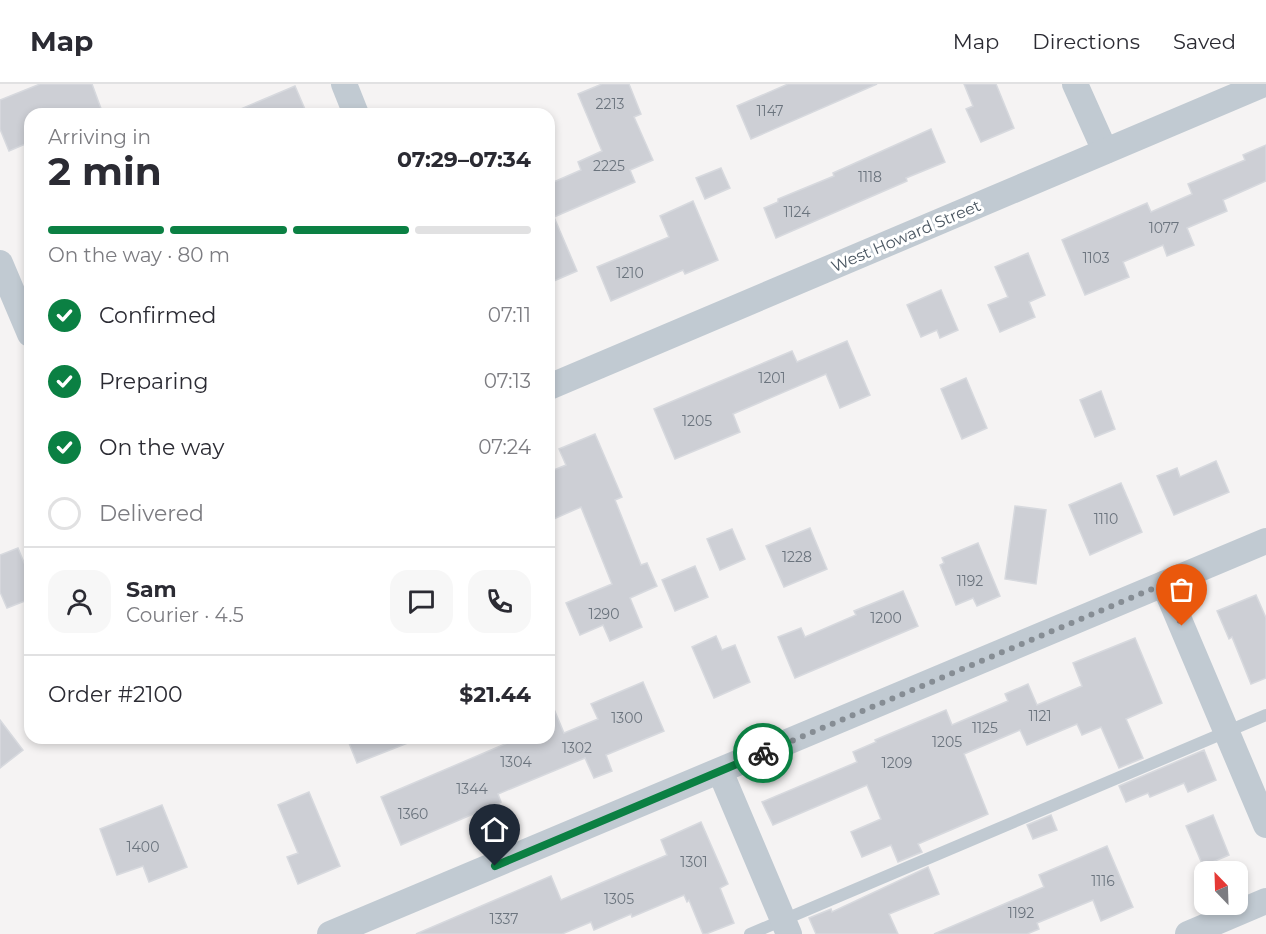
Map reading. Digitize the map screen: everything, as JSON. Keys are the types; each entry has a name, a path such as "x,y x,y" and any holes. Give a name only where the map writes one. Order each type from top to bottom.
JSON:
{"street":[{"path":"344,84 354,108"},
{"path":"1075,84 1105,151"},
{"name":"West Howard Street","path":"555,384 1264,84"},
{"path":"0,263 24,320"},
{"path":"330,934 1266,541"},
{"path":"1164,584 1266,825"},
{"path":"720,771 786,927"},
{"path":"1188,934 1266,901"}],"lane":[{"path":"750,934 786,927 1266,715"}],"building":[{"path":"40,84 92,84 101,108 24,108 24,145 9,151 0,129 0,100"},
{"path":"602,84 629,84 641,114 634,117 653,160 630,170 635,182 555,217 555,181 581,170 578,162 602,151 578,94"},
{"path":"788,84 877,84 751,139 737,106"},
{"path":"964,84 996,84 1014,128 981,142 966,109 973,106"},
{"path":"295,86 304,108 243,108"},
{"path":"931,129 945,162 776,238 764,208 778,202 778,199 834,176 833,173"},
{"path":"1266,145 1266,181 1223,200 1227,211 1187,228 1194,245 1167,256 1163,245 1123,262 1129,277 1085,295 1062,240 1147,203 1151,212 1192,194 1188,184 1245,160 1243,155"},
{"path":"721,168 730,188 705,199 696,178"},
{"path":"693,201 718,260 685,274 683,270 611,301 597,267 669,237 660,216"},
{"path":"555,219 577,271 555,280"},
{"path":"1028,253 1045,295 1029,302 1035,317 1000,332 988,305 1008,297 995,267"},
{"path":"941,290 958,330 940,338 937,330 921,337 907,305"},
{"path":"847,341 870,395 840,408 826,374 733,414 740,432 675,459 654,409 792,351 797,362"},
{"path":"966,378 987,428 962,439 941,389"},
{"path":"1101,391 1115,429 1095,437 1080,400"},
{"path":"595,434 622,497 615,500 641,565 647,563 657,586 630,598 642,627 610,641 603,625 580,635 566,603 612,584 581,507 555,518 555,470 566,465 559,449"},
{"path":"1216,461 1229,492 1174,515 1157,476 1177,468 1180,477"},
{"path":"1121,483 1142,532 1090,555 1069,505"},
{"path":"1015,506 1046,510 1036,584 1005,579"},
{"path":"810,528 827,569 784,587 766,546"},
{"path":"732,529 745,559 720,570 707,539"},
{"path":"978,543 1000,596 977,606 973,598 956,605 940,565 944,563 942,558"},
{"path":"18,548 24,562 24,601 7,608 0,592 0,555"},
{"path":"695,566 708,597 675,611 662,580"},
{"path":"903,591 918,626 795,678 778,637 801,628 805,637 856,615 854,611"},
{"path":"1256,595 1266,618 1266,678 1251,684 1232,637 1229,639 1217,611"},
{"path":"716,636 722,650 735,645 750,682 714,698 692,647"},
{"path":"1135,638 1162,703 1126,719 1143,758 1119,768 1101,727 1082,735 1077,724 1027,745 1020,730 964,754 988,814 918,844 922,852 898,862 891,845 862,857 851,832 881,819 867,785 773,825 762,802 857,762 853,752 876,742 875,740 946,710 952,725 1008,701 1005,694 1028,684 1037,705 1082,686 1073,663"},
{"path":"643,682 664,731 606,755 612,771 594,778 585,758 498,794 501,802 401,845 381,797 505,744 555,744 555,711 564,733 598,719 591,704"},
{"path":"0,720 23,750 0,768"},
{"path":"349,744 405,744 357,763"},
{"path":"1204,750 1216,780 1188,792 1184,783 1150,797 1148,793 1126,802 1119,786"},
{"path":"309,792 340,866 298,884 287,857 298,853 278,805"},
{"path":"162,805 187,867 149,882 143,866 117,875 100,829"},
{"path":"1051,815 1057,830 1033,839 1027,825"},
{"path":"1213,815 1229,855 1215,861 1201,861 1186,826"},
{"path":"701,822 728,884 720,888 734,923 703,934 689,900 687,902 684,895 594,930 591,922 562,934 416,934 551,876 561,900 667,855 661,840"},
{"path":"1107,846 1133,907 1101,921 1093,900 1037,923 1039,929 1027,934 934,934 1044,887 1039,875"},
{"path":"928,867 939,894 889,914 898,934 816,934 809,918 831,909 832,912"}],"way so far":[{"path":"763,753 1164,584 1182,626"}],"route":[{"path":"495,866 763,753"}]}
